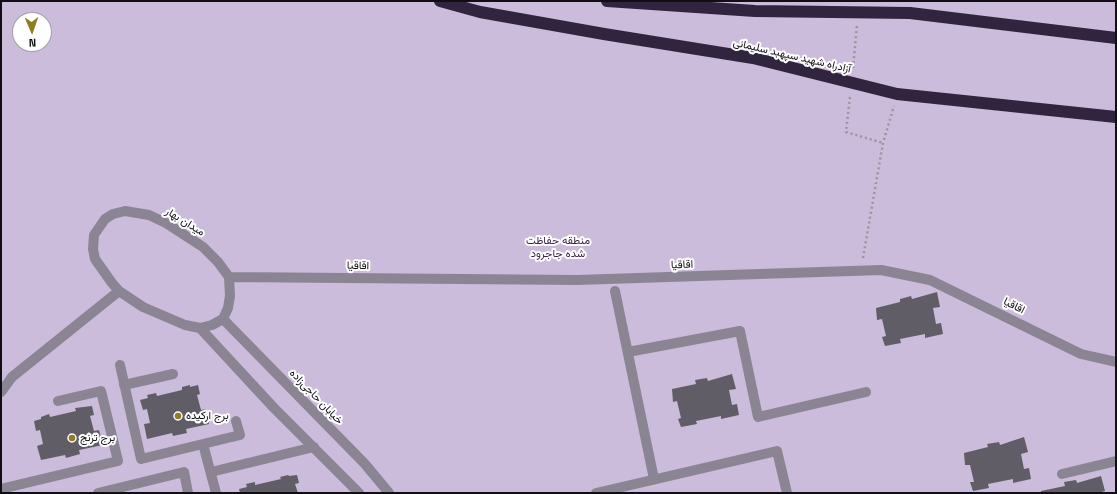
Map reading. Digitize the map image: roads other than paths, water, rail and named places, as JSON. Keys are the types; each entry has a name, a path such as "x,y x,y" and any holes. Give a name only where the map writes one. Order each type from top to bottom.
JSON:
{"highway":[{"name":"آزادراه شهید سپهبد سلیمانی","path":"440,1 480,12 753,58 897,94 1116,117"},
{"path":"607,1 755,11 910,13 1116,38"}],"street":[{"name":"میدان بهار","path":"200,328 185,325 158,315 119,291 102,272 95,259 93,249 94,235 105,219 113,214 125,211 148,215 166,223 203,247 229,276"},
{"name":"اقاقیا","path":"229,276 577,280 881,270 930,280 1081,354 1116,362"},
{"path":"229,276 230,296 228,308 223,319 212,325 200,328 274,408 359,493"},
{"path":"1,392 12,377 119,291"},
{"path":"615,291 654,479"},
{"name":"خیابان حاجی‌زاده","path":"223,319 364,464 389,493"},
{"path":"628,352 740,331 758,417 866,392"},
{"path":"120,365 141,459 240,435 236,421"},
{"path":"124,385 173,374"},
{"path":"1,489 118,461 101,391 58,401"},
{"path":"203,444 216,493"},
{"path":"211,472 314,447"},
{"path":"596,493 777,451 787,493"},
{"path":"1062,474 1116,461"},
{"path":"98,493 184,472 188,493"}],"place":[{"name":"برج ارکیده","path":"178,416"},
{"name":"برج ترنج","path":"72,438"}],"park label":[{"name":"منطقه حفاظت شده جاجرود","path":"558,247"}]}
